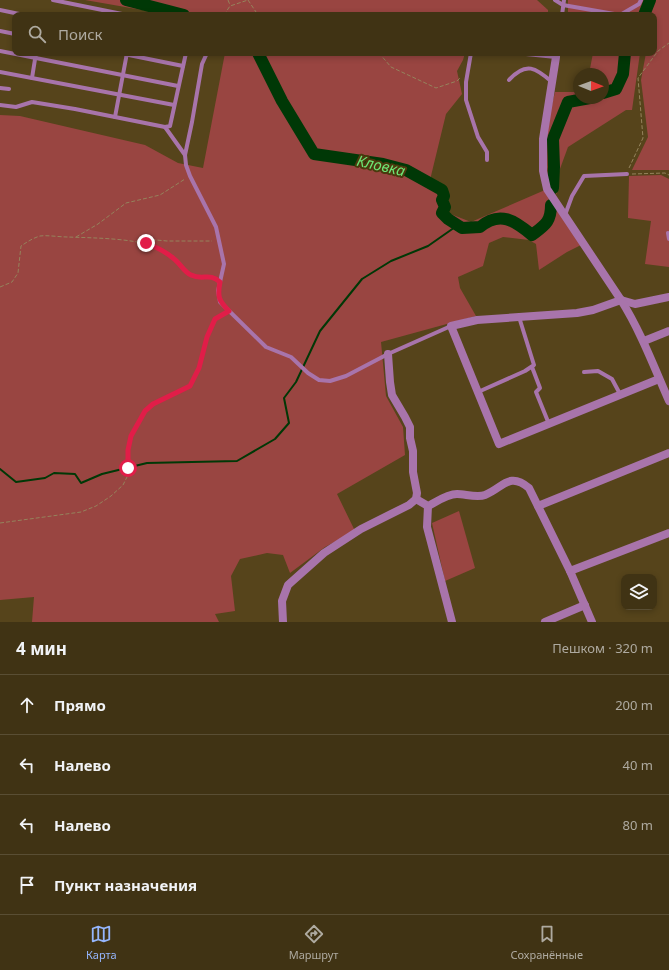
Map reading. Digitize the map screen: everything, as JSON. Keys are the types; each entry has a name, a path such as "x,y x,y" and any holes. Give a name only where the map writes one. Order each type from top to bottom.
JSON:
{"street":[{"path":"557,56 543,139 543,171 547,189 633,320 644,341 669,401"},
{"path":"659,379 499,444 451,326 477,320 577,313 593,310 621,300 634,304 669,297"},
{"path":"644,341 669,331"},
{"path":"283,622 282,601 288,585 324,553 361,529 416,499 417,493 413,472 410,427 392,395 388,354"},
{"path":"538,506 669,453"},
{"path":"428,506 455,494 484,495 502,484 513,481 522,482 529,488 570,570 592,622"},
{"path":"416,499 428,506"},
{"path":"428,506 427,527 452,622"},
{"path":"570,570 669,534"},
{"path":"545,622 585,605"}],"lane":[{"path":"53,0 112,12"},
{"path":"555,0 563,5 603,12"},
{"path":"562,12 564,0"},
{"path":"625,12 639,4 641,0"},
{"path":"0,10 12,12"},
{"path":"0,31 12,33"},
{"path":"0,51 12,53"},
{"path":"26,56 178,86"},
{"path":"115,117 127,56"},
{"path":"136,56 183,66"},
{"path":"0,105 16,107 32,102 170,126 185,56"},
{"path":"206,56 202,64 185,154 186,165 190,176 216,227 224,264 218,291 220,302 266,347 291,357 308,374 319,380 330,382 346,376 388,354 451,326"},
{"path":"470,56 466,100 478,137 487,152 487,160"},
{"path":"32,78 36,58"},
{"path":"509,80 516,73 533,68 552,82"},
{"path":"0,72 174,105"},
{"path":"0,88 9,89"},
{"path":"165,126 185,154"},
{"path":"565,215 572,196 584,176 627,174"},
{"path":"668,233 669,239"},
{"path":"519,317 534,366 532,367 540,388 536,392 548,424"},
{"path":"478,392 525,372 532,367"},
{"path":"584,372 598,371 612,378 620,395"}],"path":[{"path":"228,0 230,6"},
{"path":"226,12 230,6 248,0 256,12"},
{"path":"657,52 669,43"},
{"path":"382,56 391,67 436,88 457,81 468,68"},
{"path":"654,56 638,78 643,138 627,174 665,173 669,175"},
{"path":"75,238 98,224 126,203 160,195 190,176"},
{"path":"0,287 12,282 18,273 21,246 30,240 42,236 141,243 160,249 174,259 189,275 198,278 209,276 214,277 220,282"},
{"path":"141,243 146,239 167,241 219,240"},
{"path":"0,523 81,512 96,506 111,496 123,485 128,475 128,450 131,436 145,411 153,404 190,386 199,368 207,337 215,319 229,311"}],"shaded area":[{"path":"85,0 537,0 548,10 548,12 154,12"},
{"path":"568,0 669,0 669,170 632,170 648,137 641,80 645,56 657,56 657,12 568,12"},
{"path":"224,56 464,56 457,71 462,94 446,114 430,180 444,188 448,202 448,213 471,222 545,190 581,245 539,270 536,244 529,240 503,237 489,243 483,266 458,277 460,288 476,316 381,342 386,396 403,427 405,455 337,494 355,531 325,547 290,573 283,555 267,553 240,559 231,576 235,611 215,614 219,622 32,622 34,597 0,600 0,115 20,116 145,145 178,163 203,168"},
{"path":"592,56 640,56 632,110 626,110 568,147 557,177 557,194 548,184 546,130 555,92 573,92 573,104 609,104 609,68 590,68"},
{"path":"661,175 669,179 669,267 645,264 651,221 628,218 629,176"},
{"path":"459,511 475,568 445,581 432,523"}],"waterway":[{"name":"Кловка","path":"126,0 172,12"},
{"name":"Кловка","path":"645,12 650,0"},
{"name":"Кловка","path":"260,56 282,101 314,154 383,164 406,170 442,190 444,196 442,200 445,207 442,213 462,228 480,227 487,222 501,218 520,225 532,235 546,223 550,215 551,205"},
{"name":"Кловка","path":"609,91 616,89 623,74 625,56"},
{"name":"Кловка","path":"553,188 553,139 568,102 573,101"},
{"path":"0,469 16,482 45,478 54,473 75,474 81,483 102,474 147,463 237,461 275,439 289,423 284,398 296,382 320,331 362,279 391,261 428,246 458,225"}],"route":[{"path":"128,468 128,450 131,436 145,411 153,404 190,386 199,368 207,337 215,319 229,311 220,302 218,291 220,282 214,277 209,276 198,278 189,275 174,259 160,249 146,243"}]}
